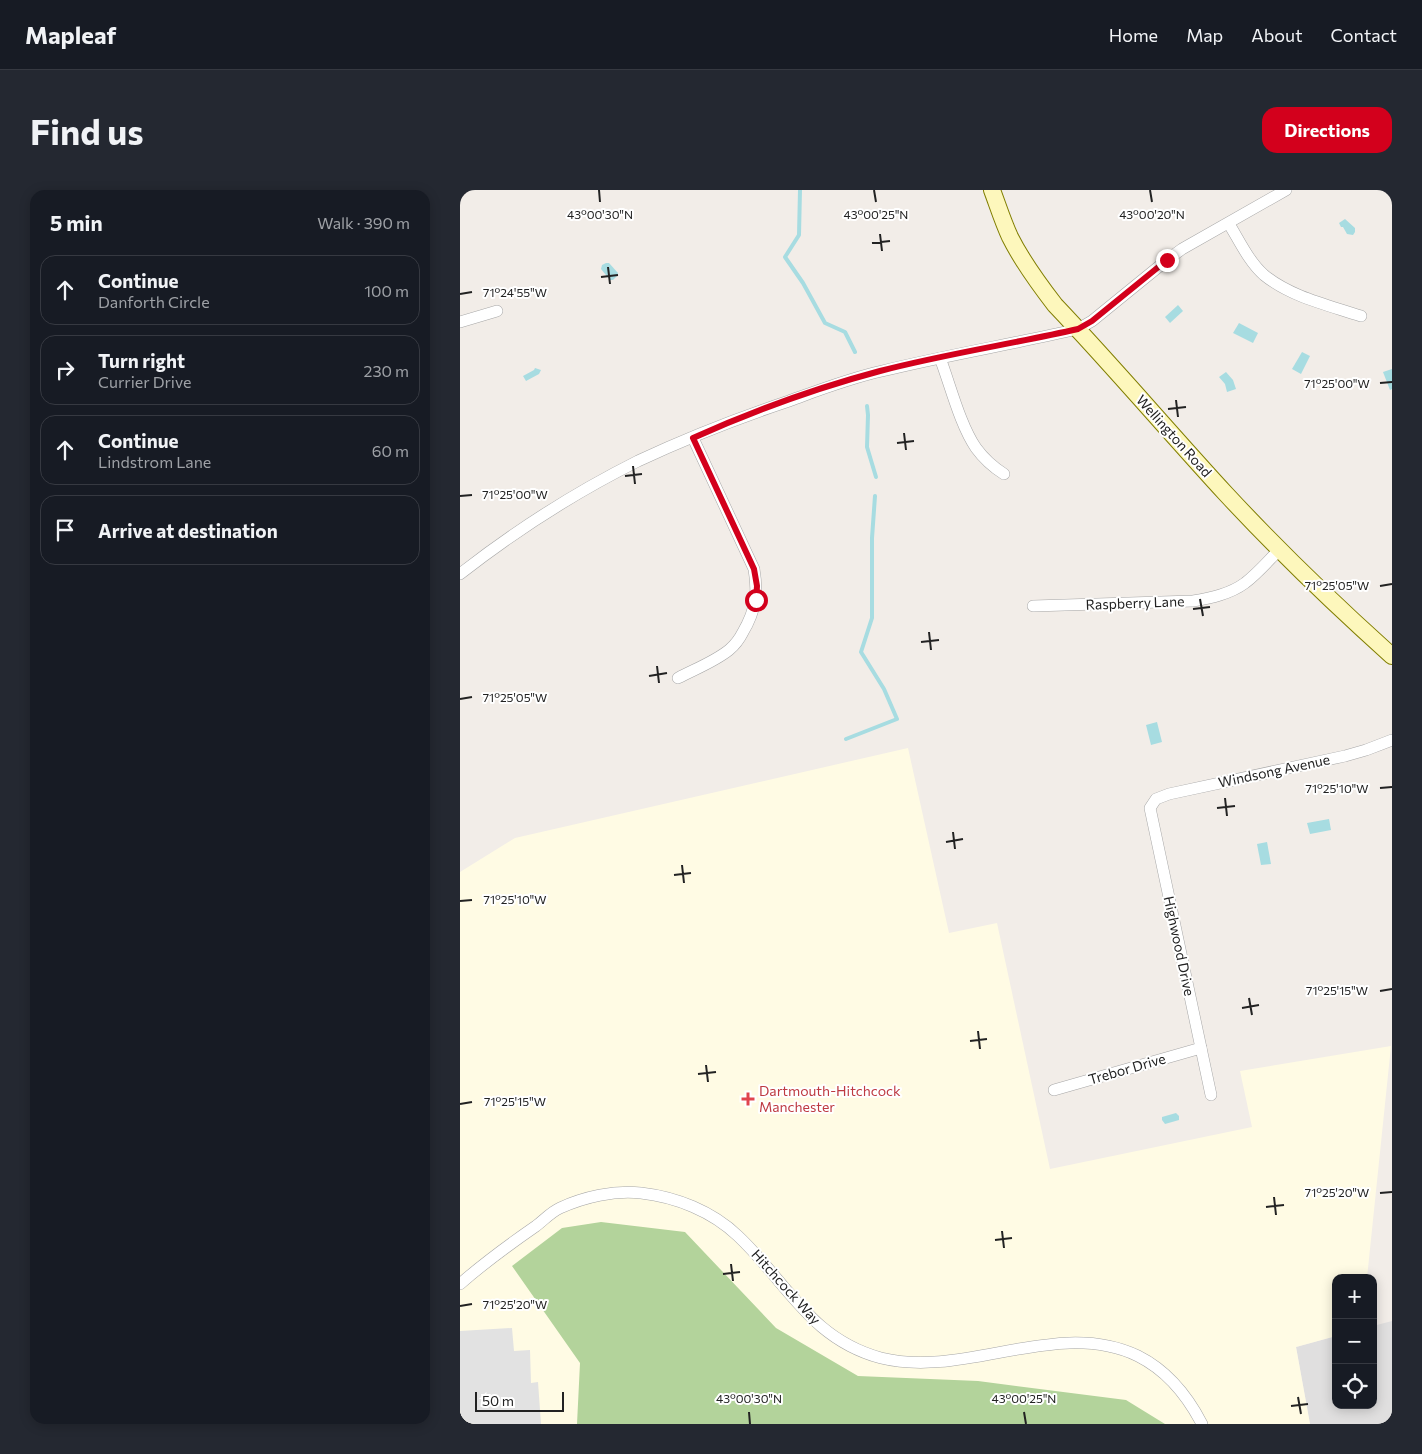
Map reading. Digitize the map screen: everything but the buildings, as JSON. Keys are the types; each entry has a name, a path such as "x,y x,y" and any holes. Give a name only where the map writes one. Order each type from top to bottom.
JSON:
{"main road":[{"name":"Wellington Road","path":"992,190 1019,254 1041,288 1055,305 1279,550 1330,600 1392,656"}],"street":[{"path":"460,574 541,517 637,462 748,414 880,371 1078,329 1092,321 1182,249 1286,190"},
{"path":"1229,224 1251,260 1263,274 1300,296 1361,316"},
{"path":"460,322 497,311"},
{"path":"940,358 963,421 976,447 989,464 1004,474"},
{"path":"678,678 725,653 740,638 753,614 757,586 754,569 693,438"},
{"name":"Raspberry Lane","path":"1033,606 1193,601 1211,598 1244,584 1279,550"},
{"name":"Windsong Avenue","path":"1156,799 1169,794 1345,756 1392,740"},
{"name":"Highwood Drive","path":"1156,799 1150,808 1211,1095"},
{"name":"Trebor Drive","path":"1054,1090 1201,1048"},
{"name":"Hitchcock Way","path":"460,1284 488,1260 558,1208 584,1199 611,1194 639,1193 666,1197 692,1206 716,1218 738,1235 810,1318 832,1335 855,1348 881,1358 908,1362 936,1363 1072,1342 1100,1344 1126,1350 1150,1362 1171,1379 1189,1399 1202,1424"}],"shaded area":[{"name":"Dartmouth-Hitchcock Manchester","path":"908,748 949,933 997,923 1050,1169 1252,1127 1240,1071 1391,1046 1367,1274 1332,1274 1332,1337 1296,1347 1310,1424 460,1424 460,872 515,838"},
{"path":"1392,1321 1392,1424 1310,1424 1296,1347 1332,1337 1332,1409 1377,1409 1377,1325"},
{"path":"512,1328 514,1351 530,1350 531,1383 538,1382 541,1424 460,1424 460,1331"}],"green space":[{"path":"601,1222 685,1232 776,1328 858,1376 978,1381 1126,1400 1165,1424 577,1424 580,1363 512,1266 562,1228"}],"water":[{"path":"1345,219 1355,228 1353,235 1347,234 1339,223"},
{"path":"609,263 618,273 613,280 610,280 601,269 602,265"},
{"path":"1178,305 1183,311 1170,323 1165,317"},
{"path":"1239,323 1258,333 1253,343 1233,333"},
{"path":"1302,352 1310,356 1301,374 1292,369"},
{"path":"535,368 541,370 539,374 526,381 523,376"},
{"path":"1392,369 1392,389 1390,390 1383,372"},
{"path":"1226,372 1233,380 1236,389 1227,392 1225,384 1219,377"},
{"path":"1157,722 1162,742 1151,745 1146,725"},
{"path":"1329,819 1331,830 1310,834 1307,823"},
{"path":"1267,842 1271,864 1261,865 1257,844"},
{"path":"1176,1113 1179,1116 1179,1120 1165,1124 1162,1120 1162,1117"}],"waterway":[{"path":"800,190 799,235 785,257 803,283 825,323 845,332 855,352"},
{"path":"867,406 867,447 876,477"},
{"path":"846,739 897,719 884,689 861,652 872,618 872,538 875,496"}],"place":[{"name":"Dartmouth-Hitchcock Manchester","path":"748,1099"}],"route":[{"path":"756,600 757,586 754,569 693,438 748,414 880,371 1078,329 1092,321 1167,260"}]}
